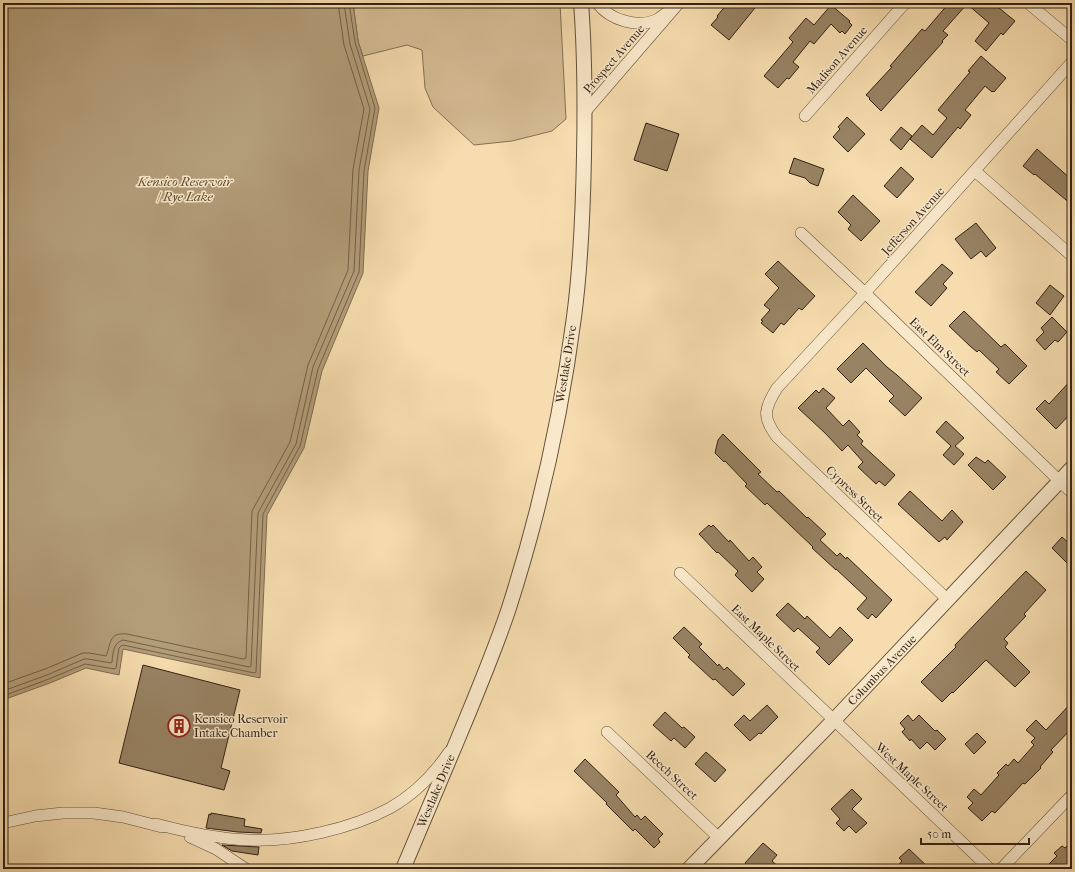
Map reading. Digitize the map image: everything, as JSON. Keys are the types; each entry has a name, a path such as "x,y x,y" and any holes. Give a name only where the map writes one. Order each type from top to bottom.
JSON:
{"street":[{"name":"Westlake Drive","path":"403,869 490,662 523,562 548,467 567,363 579,269 585,112 581,3"},
{"name":"Prospect Avenue","path":"597,3 602,10 614,17 628,22 642,23 657,19 678,4"},
{"name":"Madison Avenue","path":"805,116 905,3"},
{"path":"1028,3 1072,40"},
{"name":"Prospect Avenue","path":"585,112 678,4"},
{"name":"Jefferson Avenue","path":"772,396 777,388 976,171 1072,62"},
{"path":"976,171 1072,256"},
{"name":"East Elm Street","path":"801,233 1072,493"},
{"name":"Cypress Street","path":"772,396 766,409 767,418 770,428 777,437 948,600"},
{"name":"Columbus Avenue","path":"689,869 834,720 1072,468"},
{"name":"East Maple Street","path":"680,573 834,720"},
{"name":"Westlake Drive","path":"3,823 35,816 63,813 94,813 123,817 221,838 278,840 306,836 364,820 390,808 412,793 432,774 448,753 469,712"},
{"name":"West Maple Street","path":"834,720 990,869"},
{"name":"Beech Street","path":"607,732 720,838"},
{"path":"1001,869 1072,795"},
{"name":"Westlake Drive","path":"156,824 186,835 216,849 246,869"}],"shaded area":[{"path":"353,3 560,3 566,119 552,131 512,141 474,145 433,107 425,88 422,50 407,45 363,56 358,41"}],"water":[{"name":"Kensico Reservoir / Rye Lake","path":"3,3 353,3 358,41 379,108 368,171 363,273 322,371 304,448 267,515 260,678 123,649 119,675 86,668 3,700"}],"building":[{"path":"728,3 759,3 729,40 711,25"},
{"path":"949,3 1004,3 999,8 1015,21 1003,35 1001,33 986,51 975,41 989,23 967,4 943,31 948,35 942,41 943,42 881,111 866,95 892,67 890,66 922,29 925,31"},
{"path":"831,5 850,21 849,22 852,25 845,34 842,31 840,33 831,24 814,44 810,41 793,62 799,67 789,79 787,78 778,88 764,76 793,42 789,38 806,18 814,25"},
{"path":"981,56 1006,78 994,92 985,86 965,110 971,115 960,129 958,127 932,158 910,139 922,125 933,135 947,118 938,110 970,72 968,71"},
{"path":"847,117 865,134 848,152 833,137 840,129 838,127"},
{"path":"646,123 679,134 667,171 634,160"},
{"path":"901,127 912,136 901,150 890,140"},
{"path":"1037,149 1072,180 1072,205 1035,174 1034,175 1023,166"},
{"path":"794,158 824,169 818,186 810,183 805,178 789,173"},
{"path":"901,167 914,179 897,198 884,186"},
{"path":"853,195 880,221 861,241 848,229 851,225 838,212"},
{"path":"976,223 996,248 986,257 981,251 971,259 955,239"},
{"path":"778,261 815,296 802,310 799,308 784,325 781,323 773,333 761,323 763,321 761,320 770,310 764,305 779,288 765,274"},
{"path":"942,264 953,273 943,284 947,288 931,306 915,292"},
{"path":"1050,285 1064,296 1050,315 1036,303"},
{"path":"964,311 1001,347 1005,344 1027,366 1009,384 996,372 999,369 979,350 977,352 970,346 949,326"},
{"path":"1052,317 1067,332 1058,342 1055,340 1045,350 1036,340 1044,332 1041,328"},
{"path":"863,343 922,398 905,416 889,401 894,396 866,368 851,383 837,369"},
{"path":"1072,379 1072,412 1056,429 1036,409 1045,400 1049,404"},
{"path":"823,388 835,398 826,408 843,426 849,420 860,432 857,435 863,441 861,444 895,475 885,486 879,481 876,484 858,467 863,462 848,445 842,451 798,408 816,390 819,393"},
{"path":"946,421 964,438 955,446 964,454 954,465 943,455 951,446 936,432"},
{"path":"723,434 761,472 758,474 826,534 820,540 837,556 840,553 846,559 847,557 892,600 876,618 872,614 868,619 857,609 867,598 812,548 813,547 767,503 765,505 745,486 747,484 725,461 724,462 715,453 718,440"},
{"path":"976,457 985,463 988,460 1006,477 993,490 968,465"},
{"path":"910,491 942,521 952,510 963,522 947,540 945,537 939,542 898,504"},
{"path":"709,525 711,527 713,525 729,542 730,540 749,561 753,557 762,567 757,572 764,579 752,592 735,575 738,571 718,552 717,553 699,534"},
{"path":"1062,537 1072,546 1072,568 1052,548"},
{"path":"1026,571 1046,590 1024,614 1026,616 1004,639 1008,643 1005,647 1030,672 1015,687 986,660 942,702 921,682 956,647 955,645"},
{"path":"788,603 805,619 807,616 830,638 840,627 853,640 829,665 816,652 820,648 798,628 794,632 776,615"},
{"path":"684,627 702,644 699,647 718,666 719,664 724,670 727,667 745,684 733,696 688,657 690,655 673,638"},
{"name":"Kensico Reservoir Intake Chamber","path":"143,665 240,690 221,768 230,771 224,790 119,763"},
{"path":"1072,702 1072,728 1051,750 1053,752 1040,767 1041,768 1025,784 1023,783 995,813 992,811 982,821 968,808 973,803 967,797 974,789 981,795 999,775 997,773 1006,764 1008,766 1014,759 1018,763 1034,745 1031,742 1035,738 1026,730 1036,720 1046,730"},
{"path":"767,705 778,717 761,734 759,733 750,741 734,725 744,715 750,721"},
{"path":"665,712 682,728 684,727 695,737 685,748 674,738 671,741 653,725"},
{"path":"908,715 913,721 919,715 935,731 937,730 946,739 935,750 927,742 920,749 902,732 905,729 900,723"},
{"path":"977,733 986,742 974,754 965,744"},
{"path":"706,752 726,770 715,782 695,764"},
{"path":"585,759 619,792 616,795 635,817 637,815 641,820 645,816 663,834 658,839 660,842 654,848 635,829 633,831 574,771"},
{"path":"852,789 862,799 852,809 867,823 856,833 849,826 844,831 836,823 840,819 831,809"},
{"path":"211,813 245,819 244,826 262,829 261,833 206,828 209,814 211,815"},
{"path":"1072,841 1072,869 1044,869 1057,856 1054,853 1062,846 1065,848"},
{"path":"763,843 777,855 772,861 781,869 752,869 745,863"},
{"path":"222,845 259,847 258,855 232,851"},
{"path":"909,849 930,869 895,869 902,861 899,858"}],"place":[{"name":"Kensico Reservoir Intake Chamber","path":"179,726"}]}
